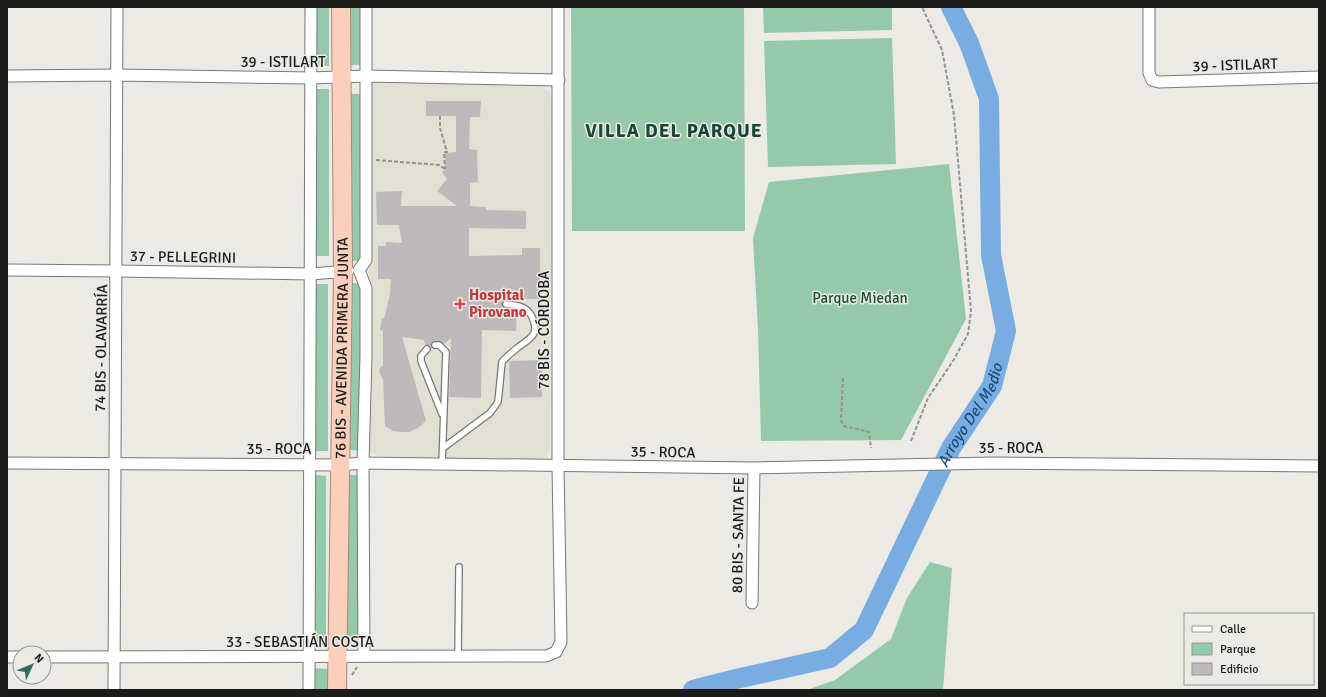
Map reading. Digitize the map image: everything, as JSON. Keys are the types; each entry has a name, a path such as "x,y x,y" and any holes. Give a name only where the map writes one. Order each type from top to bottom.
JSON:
{"highway":[{"name":"76 BIS - AVENIDA PRIMERA JUNTA","path":"341,7 341,77 351,270 340,465 337,657 344,684"}],"street":[{"name":"74 BIS - OLAVARRÍA","path":"114,690 118,75 117,7"},
{"name":"76 BIS - AVENIDA PRIMERA JUNTA","path":"309,690 311,7"},
{"name":"76 BIS - AVENIDA PRIMERA JUNTA","path":"364,656 363,463 366,288 351,270 366,260 366,7"},
{"name":"78 BIS - CÓRDOBA","path":"556,652 561,642 558,466 558,7"},
{"name":"39 - ISTILART","path":"1149,7 1150,73 1152,80 1159,82 1319,77"},
{"name":"39 - ISTILART","path":"7,76 118,75 310,78 367,76 559,80"},
{"name":"37 - PELLEGRINI","path":"7,270 117,270 311,274 351,270"},
{"name":"35 - ROCA","path":"7,463 340,465 363,463 754,468 994,463 1319,466"},
{"name":"80 BIS - SANTA FE","path":"752,603 754,468"},
{"name":"33 - SEBASTIÁN COSTA","path":"52,657 546,656 556,652"}],"lane":[{"path":"443,448 490,412 498,402 502,362 517,348 528,341 534,334 535,324 526,308 519,305 506,304"},
{"path":"435,345 439,345 446,352 442,464"},
{"path":"427,349 421,356 421,361 444,417"},
{"path":"458,656 459,566"}],"path":[{"path":"911,441 928,398 953,361 968,334 971,311 954,115 942,50 922,7"},
{"path":"366,160 438,164 445,169 444,152 447,152 440,128 440,116"},
{"path":"843,378 841,421 844,426 869,432 870,448"},
{"path":"344,684 364,656"}],"shaded area":[{"name":"Hospital Pirovano","path":"379,81 541,87 549,91 552,101 550,449 546,458 538,462 378,456 371,453 368,448 370,89 374,83"}],"green space":[{"path":"316,7 329,7 329,66 316,66"},
{"path":"349,7 362,7 362,65 349,65"},
{"path":"571,7 744,7 745,231 572,231"},
{"path":"763,7 892,7 892,30 764,33"},
{"path":"892,38 896,164 768,167 764,41"},
{"path":"316,89 329,89 329,256 316,256"},
{"path":"349,94 362,94 362,261 349,261"},
{"name":"Parque Miedan","path":"949,164 966,319 901,440 761,441 758,330 753,238 769,182"},
{"path":"349,283 361,283 361,451 349,450"},
{"path":"315,284 328,284 328,451 315,451"},
{"path":"314,475 326,476 326,643 314,643"},
{"path":"347,475 360,475 360,642 347,642"},
{"path":"930,562 952,568 943,690 807,690 835,680 891,639 907,598"},
{"path":"312,668 328,669 328,690 312,690"}],"building":[{"path":"426,101 481,101 480,117 470,117 469,149 477,150 478,182 470,183 470,206 486,207 486,210 526,211 526,229 469,228 469,256 522,255 522,248 540,248 540,299 517,299 517,301 503,301 502,304 504,308 517,310 516,331 482,330 481,398 449,397 451,338 444,344 440,341 433,341 431,343 431,347 425,345 424,340 402,337 426,421 418,428 409,432 401,432 393,431 385,426 383,379 379,372 380,368 383,366 383,331 380,330 382,318 384,319 390,294 391,279 378,279 378,246 386,246 386,242 402,243 399,225 377,225 376,192 402,191 401,206 457,206 437,191 447,179 442,172 445,169 445,153 456,152 456,116 426,116"},
{"path":"542,360 542,397 510,398 509,361"}],"waterway":[{"name":"Arroyo Del Medio","path":"693,690 830,658 864,630 951,448 992,386 1006,331 991,255 989,99 969,43 951,7"}],"place":[{"name":"Hospital Pirovano","path":"460,304"}],"district":[{"name":"VILLA DEL PARQUE","path":"674,131"}]}
